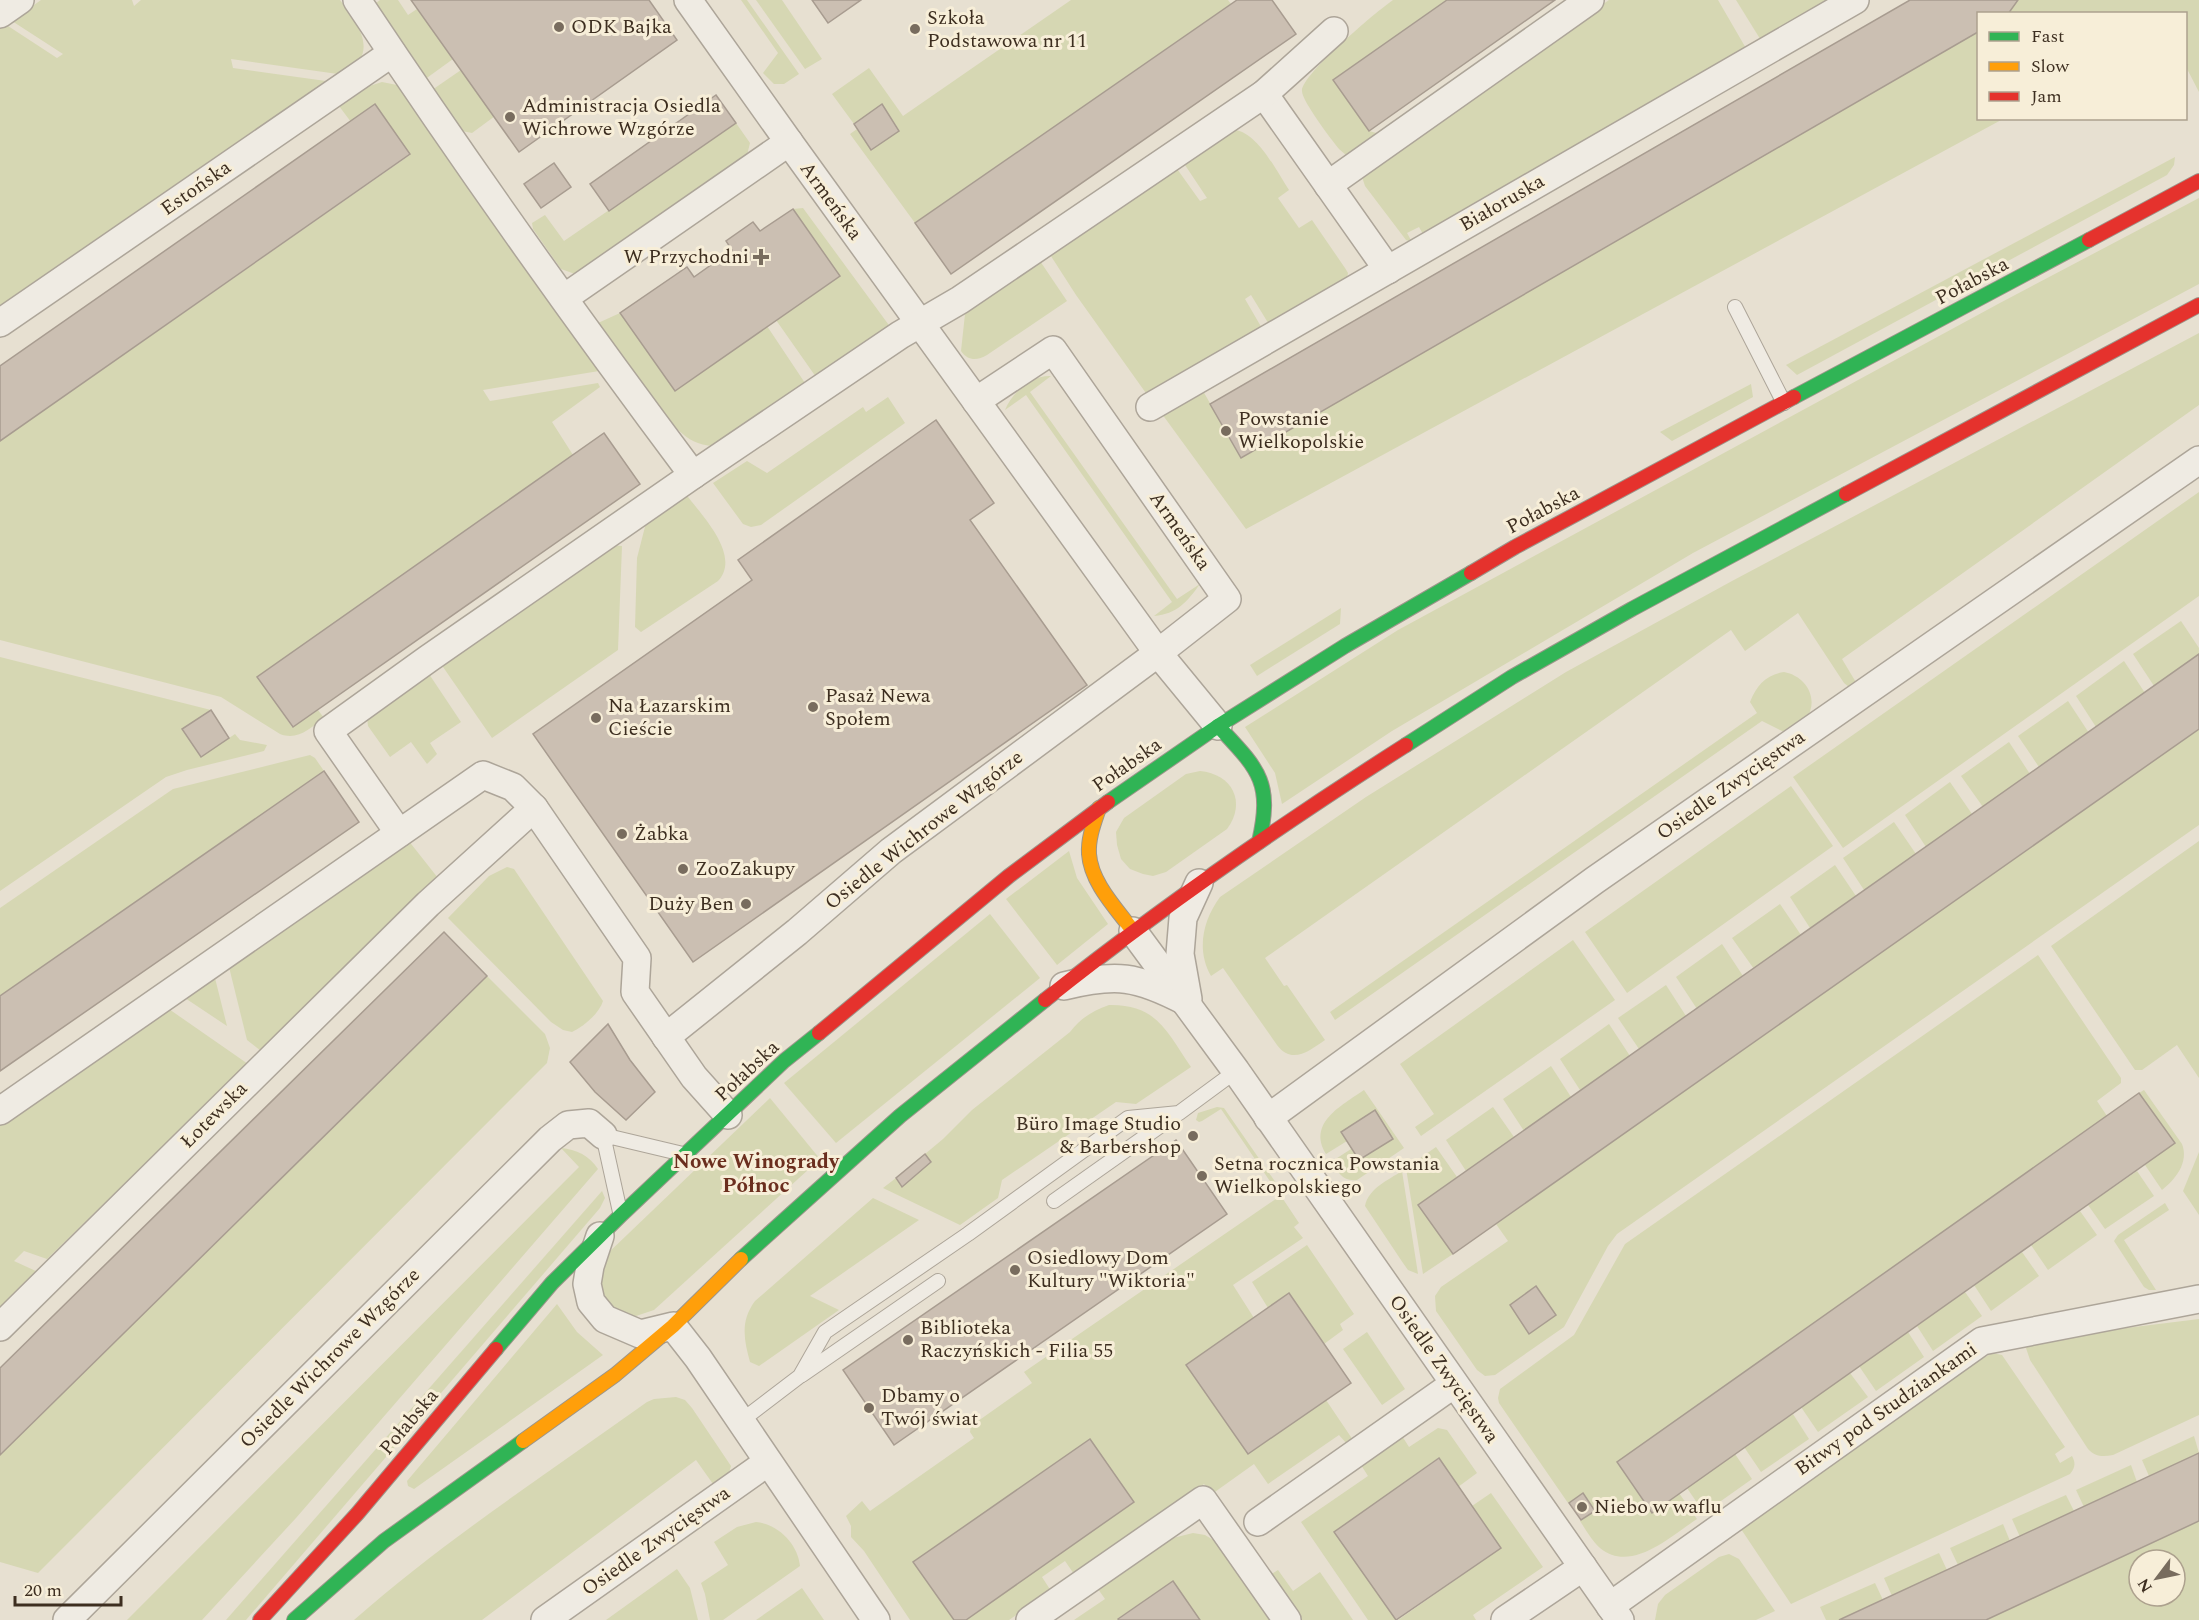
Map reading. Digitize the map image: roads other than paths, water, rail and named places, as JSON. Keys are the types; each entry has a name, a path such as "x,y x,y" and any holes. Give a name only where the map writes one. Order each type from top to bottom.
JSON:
{"street":[{"path":"0,14 20,0"},
{"path":"357,0 392,53 571,293 618,374 693,475"},
{"name":"Armeńska","path":"688,0 1158,653 1218,726"},
{"path":"1328,185 1590,0"},
{"name":"Białoruska","path":"1150,407 1855,0"},
{"path":"399,833 328,731 693,475 900,335 969,294 1264,94 1334,31"},
{"name":"Estońska","path":"0,323 392,53"},
{"path":"1264,94 1388,270"},
{"path":"571,293 789,142"},
{"name":"Połabska","path":"260,1620 357,1514 552,1283 621,1215 793,1054 1009,876 1099,808 1218,726 1346,646 1515,547 2199,181"},
{"path":"294,1620 384,1541 615,1375 673,1326 753,1247 900,1116 1061,987 1199,883 1425,732 1512,677 1632,609 2199,305"},
{"name":"Armeńska","path":"976,401 1053,350 1227,599 1158,653"},
{"name":"Osiedle Zwycięstwa","path":"1268,1118 1595,880 2199,460"},
{"name":"Osiedle Wichrowe Wzgórze","path":"666,1036 797,932 891,851 1158,653"},
{"path":"1218,726 1257,770 1266,793 1266,818 1259,842"},
{"path":"0,1111 483,775 513,787 534,808 637,958 635,992 694,1077 728,1114"},
{"name":"Łotewska","path":"0,1327 428,904 534,808"},
{"path":"1099,808 1091,833 1090,857 1099,883 1133,931"},
{"path":"1188,1003 1180,954 1183,918 1199,883"},
{"name":"Osiedle Zwycięstwa","path":"1133,931 1188,1003 1615,1613"},
{"path":"1061,987 1092,979 1120,978 1155,986 1188,1003"},
{"name":"Osiedle Wichrowe Wzgórze","path":"67,1620 550,1139 568,1125 589,1123 603,1135"},
{"path":"600,1236 590,1266 587,1284 591,1302 605,1319 640,1334 673,1326"},
{"name":"Bitwy pod Studziankami","path":"1615,1613 1982,1341 2199,1299"},
{"path":"673,1326 698,1358 876,1620"},
{"path":"1258,1522 1454,1384"},
{"name":"Osiedle Zwycięstwa","path":"545,1620 768,1462"},
{"path":"1030,1620 1203,1500 1287,1620"},
{"path":"1505,1620 1583,1567"}],"lane":[{"path":"1735,307 1784,403"},
{"path":"1054,1201 1236,1071"},
{"path":"800,1376 825,1332 968,1234 1128,1118 1179,1113"},
{"path":"621,1215 603,1135 685,1154"},
{"path":"741,1421 800,1376 938,1281"}],"place":[{"name":"ODK Bajka","path":"559,27"},
{"name":"Szkoła Podstawowa nr 11","path":"915,29"},
{"name":"Administracja Osiedla Wichrowe Wzgórze","path":"510,117"},
{"name":"W Przychodni","path":"761,257"},
{"name":"Powstanie Wielkopolskie","path":"1226,431"},
{"name":"Pasaż Newa Społem","path":"813,707"},
{"name":"Na Łazarskim Cieście","path":"596,718"},
{"name":"Żabka","path":"622,834"},
{"name":"ZooZakupy","path":"683,869"},
{"name":"Duży Ben","path":"746,904"},
{"name":"Büro Image Studio & Barbershop","path":"1193,1136"},
{"name":"Setna rocznica Powstania Wielkopolskiego","path":"1202,1176"},
{"name":"Osiedlowy Dom Kultury \"Wiktoria\"","path":"1015,1270"},
{"name":"Biblioteka Raczyńskich - Filia 55","path":"908,1340"},
{"name":"Dbamy o Twój świat","path":"869,1408"},
{"name":"Niebo w waflu","path":"1582,1507"}],"district":[{"name":"Nowe Winogrady Północ","path":"756,1174"}]}
